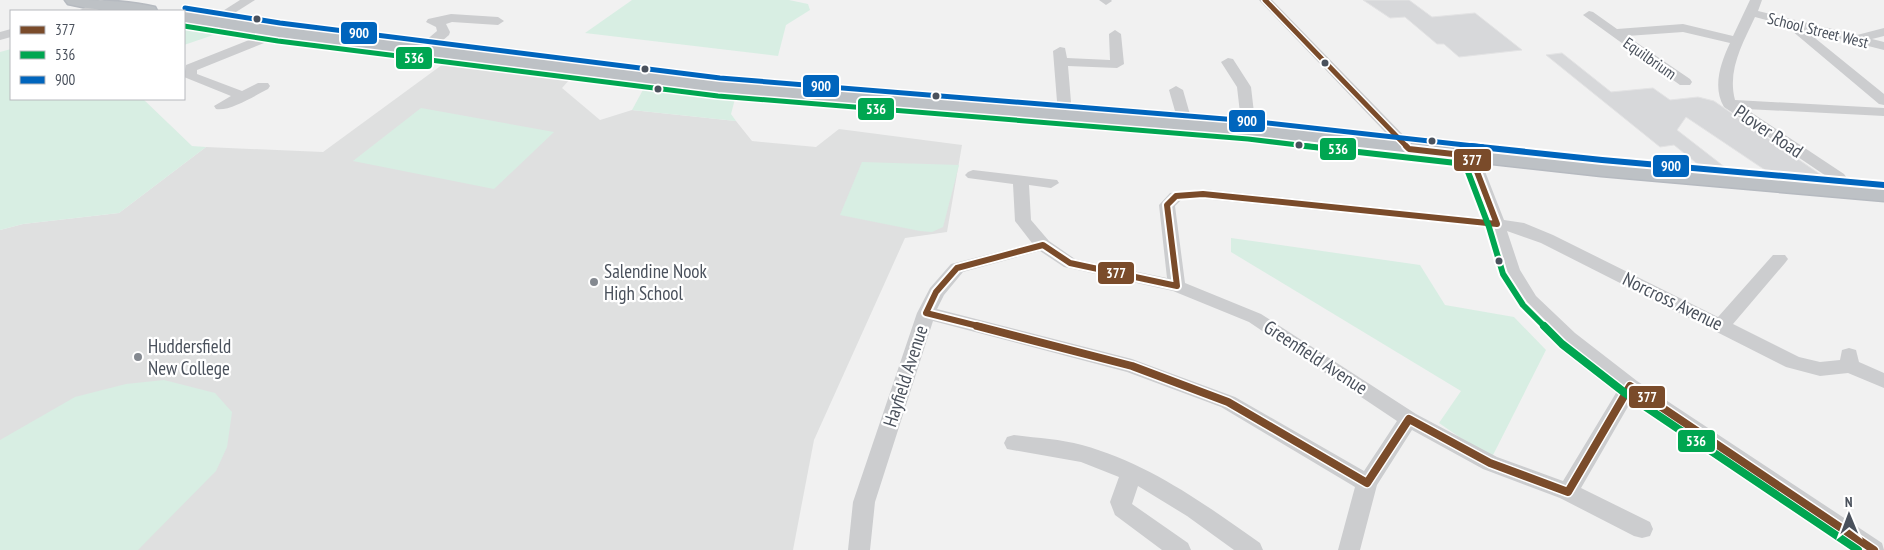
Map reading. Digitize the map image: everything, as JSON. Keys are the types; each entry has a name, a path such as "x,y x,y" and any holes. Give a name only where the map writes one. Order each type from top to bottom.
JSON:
{"highway":[{"path":"74,0 92,8 129,10"},
{"path":"185,17 280,32 719,87 1249,130 1470,156 1848,191 1880,197"}],"street":[{"path":"213,21 249,0"},
{"path":"1265,0 1409,149"},
{"name":"School Street West","path":"1754,6 1788,23 1884,46"},
{"name":"Plover Road","path":"1754,6 1730,54 1726,97 1729,104 1838,177 1848,191"},
{"path":"1688,13 1682,34 1694,42"},
{"name":"Equilbrium","path":"1589,15 1685,82"},
{"path":"423,50 444,32 442,24 433,22 451,18 498,21"},
{"path":"1788,23 1884,101"},
{"name":"Equilbrium","path":"1615,33 1683,28 1738,41"},
{"path":"244,96 190,76 192,68 280,32"},
{"path":"1857,39 1884,32"},
{"path":"1065,114 1061,56 1117,64 1115,34"},
{"path":"1228,62 1244,87 1249,130"},
{"path":"221,106 263,86"},
{"path":"1176,90 1186,125"},
{"path":"1729,104 1884,112"},
{"path":"1470,156 1497,224 1511,270 1530,300 1568,338 1630,386 1874,550"},
{"path":"973,175 1051,183"},
{"name":"Greenfield Avenue","path":"1021,181 1023,220 1043,245 1070,263 1176,286 1255,318 1409,418 1490,463 1568,492 1642,529"},
{"name":"Norcross Avenue","path":"1176,286 1167,205 1176,196 1203,194 1497,224 1518,227 1547,239 1722,324 1793,362 1820,369 1850,360 1884,381"},
{"name":"Hayfield Avenue","path":"859,550 864,502 926,313 936,292 957,268 1043,245"},
{"path":"1722,324 1779,259"},
{"path":"926,313 1132,366 1228,402 1367,483"},
{"path":"1568,492 1630,386"},
{"path":"1349,550 1367,483 1409,418"},
{"path":"1014,443 1087,455 1131,474 1202,514 1252,550"},
{"path":"1131,474 1121,502 1123,509 1180,550"}],"shaded area":[{"path":"450,59 572,77 562,88 600,120 632,110 736,121 752,141 816,147 839,129 962,145 947,232 905,238 814,440 793,550 0,550 0,230 23,224 119,213 206,147 323,152"}],"green space":[{"path":"632,0 789,0 808,4 810,10 786,25 778,56 585,33"},
{"path":"185,23 228,30 185,45"},
{"path":"10,49 10,100 144,100 192,146 206,147 119,213 23,224 0,230 0,52"},
{"path":"644,88 736,95 731,114 736,121 632,110"},
{"path":"421,108 554,132 494,189 353,161"},
{"path":"862,162 959,165 943,227 932,232 920,231 840,215"},
{"path":"1231,238 1420,265 1445,305 1514,317 1546,350 1491,459 1439,423 1461,391 1231,252"},
{"path":"164,380 215,393 232,412 227,447 216,471 138,550 0,550 0,440 75,397 126,384"}],"building":[{"path":"1363,0 1409,0 1432,17 1475,13 1522,50 1459,57 1444,44 1437,44 1405,17 1390,18"},
{"path":"1562,53 1611,92 1653,88 1670,100 1698,97 1714,101 1824,177 1768,172 1686,117 1677,130 1726,168 1700,166 1674,145 1660,147 1546,55"}],"transit line":[{"name":"377","path":"1265,0 1409,149 1471,156 1497,224 1203,194 1176,196 1167,205 1177,286 1070,263 1043,245 957,268 936,292 926,313 1132,366 1228,402 1367,483 1409,419 1490,463 1568,492 1630,386 1874,550"},
{"name":"900","path":"185,8 280,23 720,78 1250,121 1602,160 1884,185"},
{"name":"536","path":"185,26 278,41 718,96 1248,139 1465,164 1489,227 1503,274 1523,305 1562,344 1625,393 1858,550"}],"place":[{"name":"Salendine Nook High School","path":"594,282"},
{"name":"Huddersfield New College","path":"138,357"}]}
